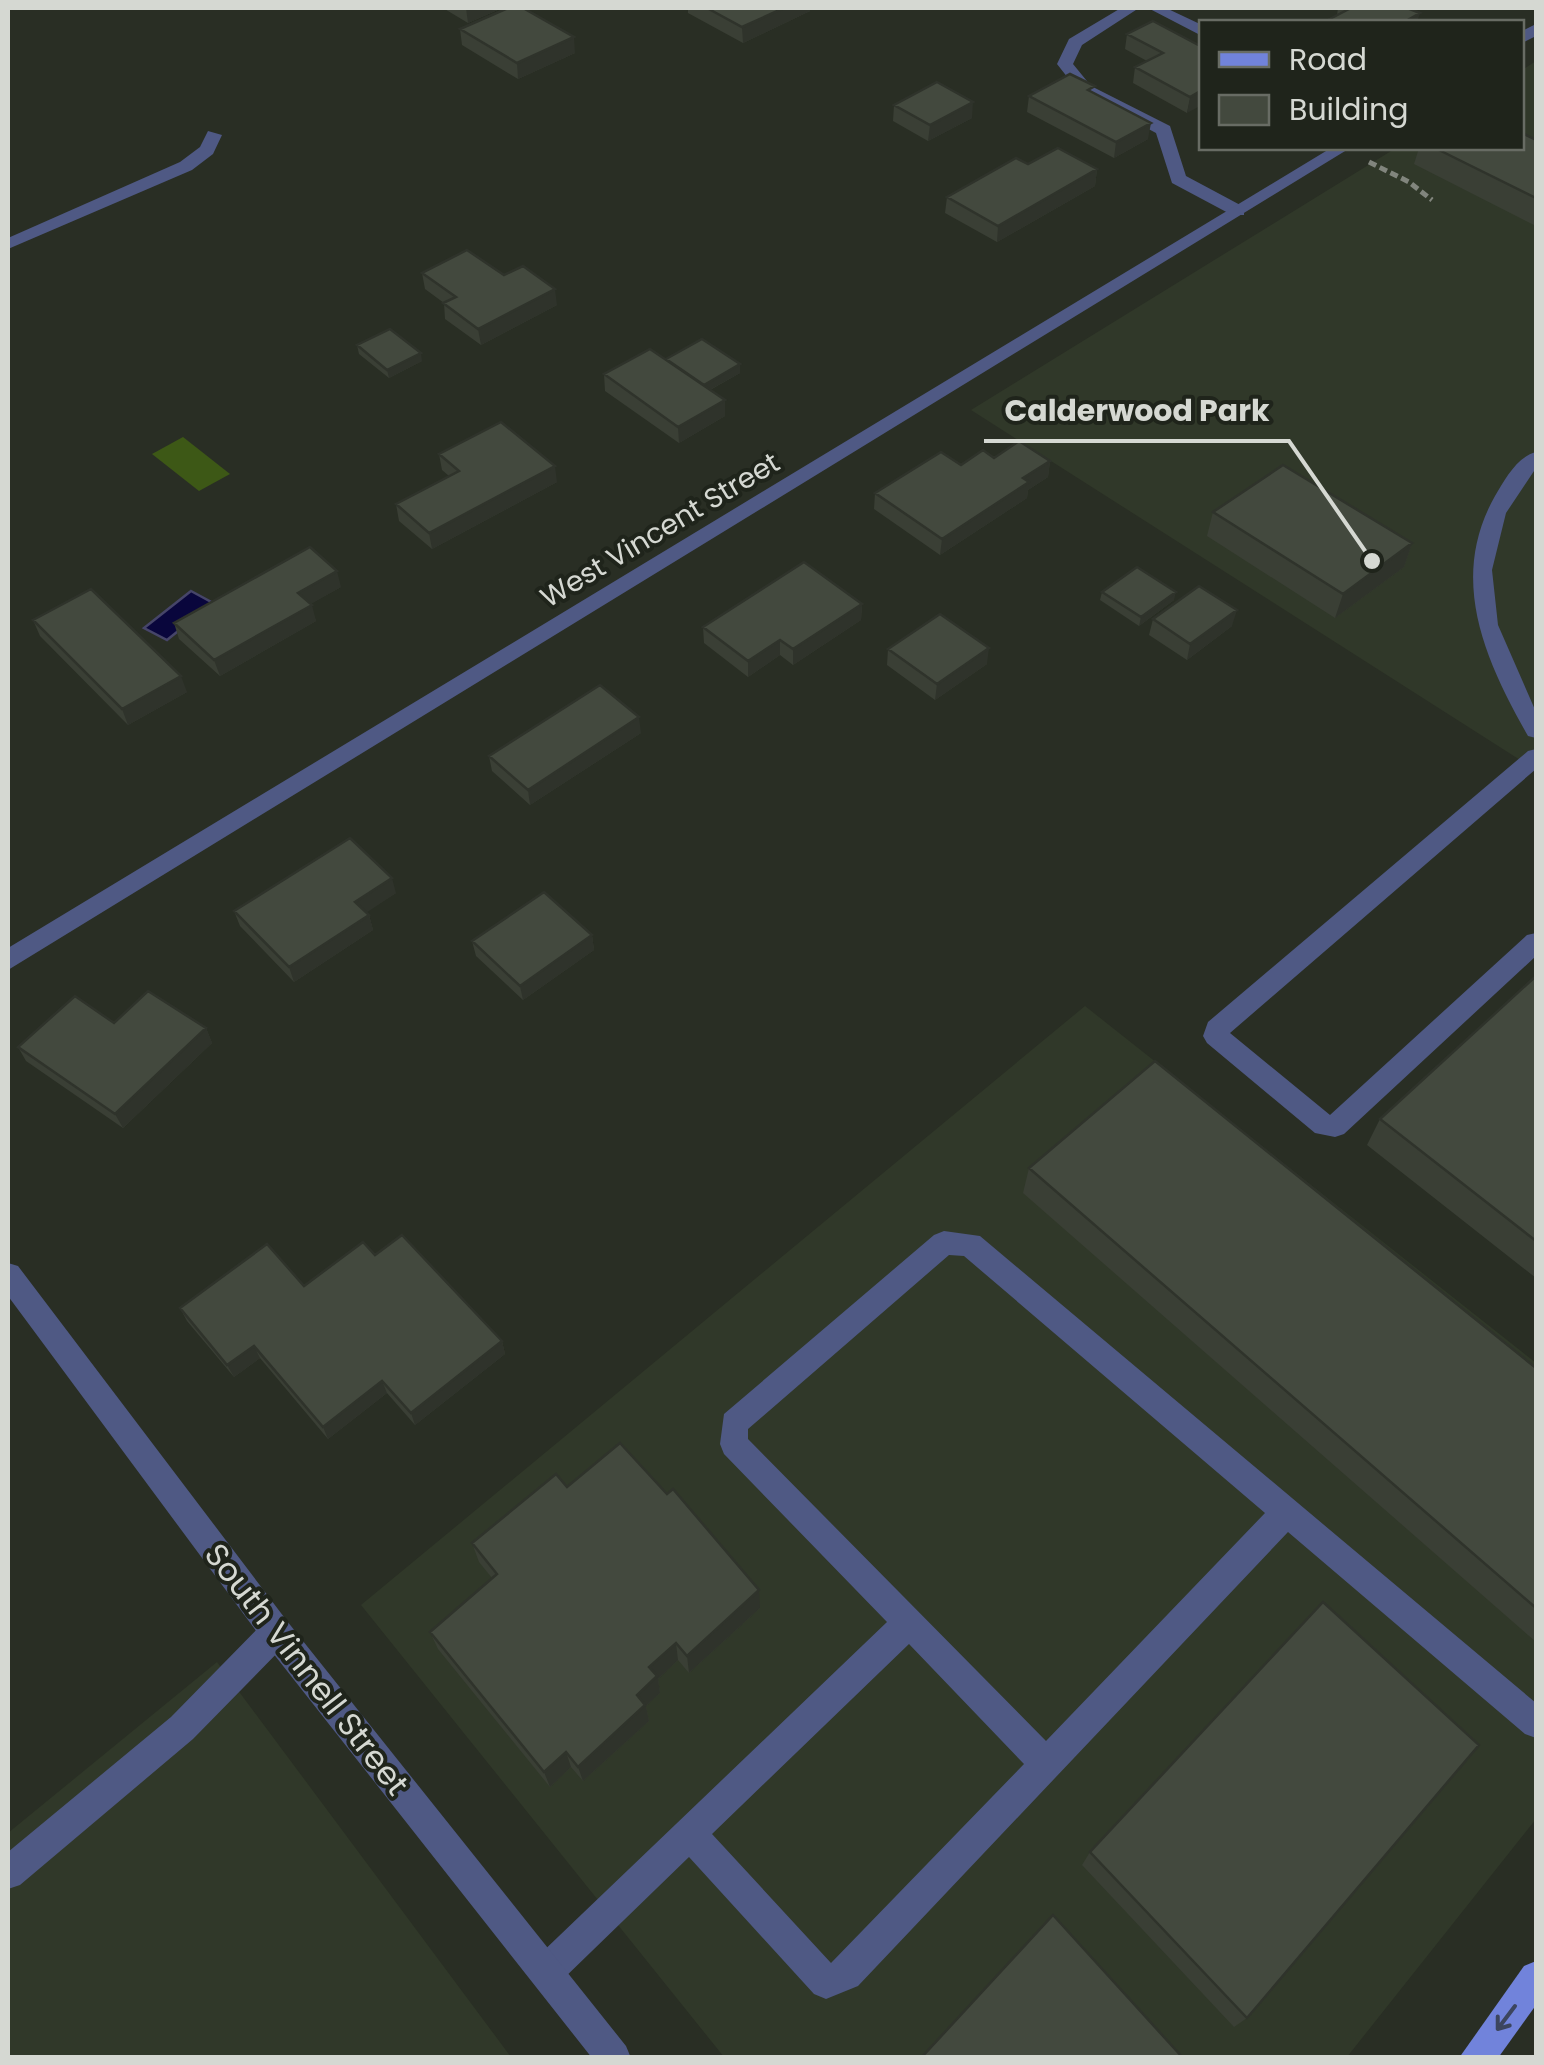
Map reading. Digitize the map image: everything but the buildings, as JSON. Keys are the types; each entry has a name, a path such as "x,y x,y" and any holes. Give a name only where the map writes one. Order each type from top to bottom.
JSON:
{"main road":[{"path":"1476,2058 1536,1978"}],"street":[{"path":"1131,8 1075,42 1065,64 1085,89 1164,130 1178,179 1238,211"},
{"path":"1154,8 1199,30"},
{"path":"8,244 186,166 208,150 214,135"},
{"name":"West Vincent Street","path":"8,960 1338,150"},
{"path":"1536,458 1503,500 1482,544 1482,609 1502,674 1536,730"},
{"path":"1536,756 1218,1029 1216,1036 1324,1125 1335,1126 1536,942"},
{"path":"1046,1764 734,1444 734,1422 944,1243 970,1244 1536,1722"},
{"name":"South Vinnell Street","path":"8,1275 276,1632 614,2058"},
{"path":"690,1833 826,1982 846,1974 1287,1512"},
{"path":"547,1971 909,1622"},
{"path":"8,1873 182,1728 276,1632"}],"path":[{"path":"1345,150 1409,182 1432,200"}],"shaded area":[{"path":"1536,61 1536,770 971,410 1393,150 1524,150 1524,69"},
{"path":"191,591 213,603 167,640 144,628"},
{"path":"1085,1006 1536,1363 1536,1819 1347,2057 724,2057 361,1605"},
{"path":"217,1662 511,2057 8,2057 8,1833"}],"green space":[{"path":"183,437 230,474 199,491 152,454"}],"place":[{"name":"Calderwood Park","path":"1372,561"}]}
